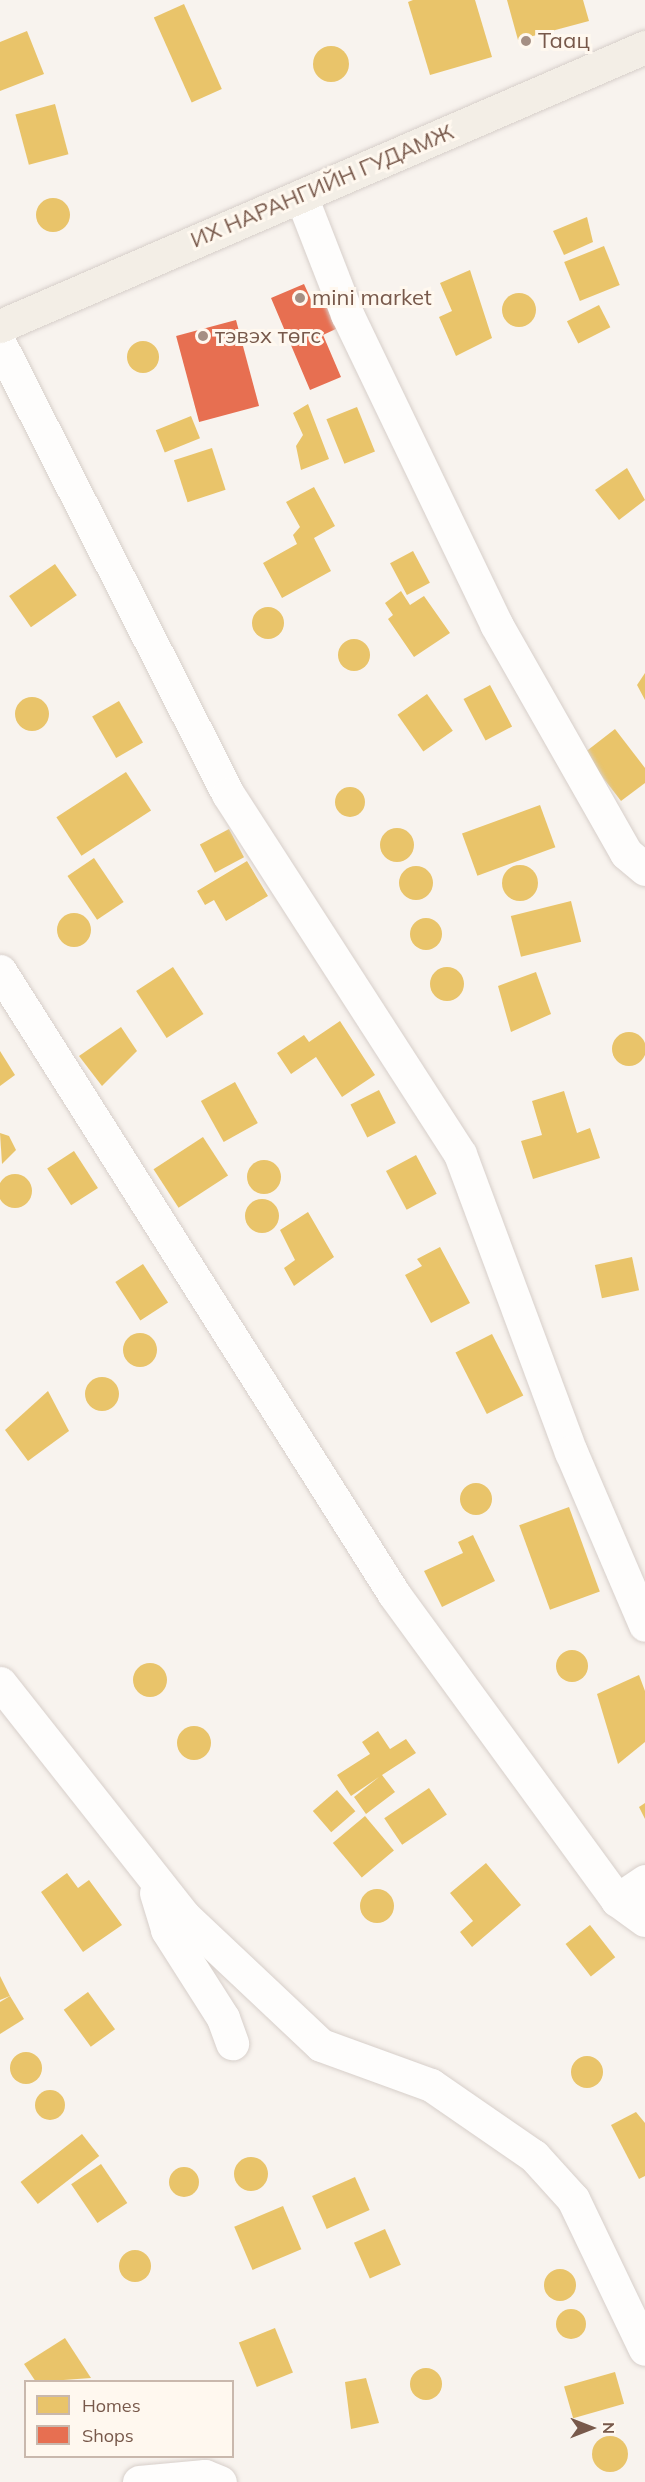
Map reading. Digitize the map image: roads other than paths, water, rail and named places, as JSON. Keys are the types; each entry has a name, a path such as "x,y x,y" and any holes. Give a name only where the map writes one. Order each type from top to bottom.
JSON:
{"main road":[{"name":"ИХ НАРАНГИЙН ГУДАМЖ","path":"0,326 645,47"}],"street":[{"path":"301,196 346,314 496,624 626,854 645,869"},
{"path":"0,344 228,794 460,1154 572,1452 645,1625"},
{"path":"0,971 394,1594 617,1900 645,1920"},
{"path":"0,1683 184,1916 321,2045 431,2085 534,2156 573,2199 645,2349"},
{"path":"152,1877 167,1930 223,2018 232,2043"},
{"path":"617,1900 645,1881"},
{"path":"139,2482 205,2476 220,2482"}],"place":[{"name":"Таац","path":"526,41"},
{"name":"mini market","path":"300,298"},
{"name":"тэвэх төгс","path":"203,336"}]}
